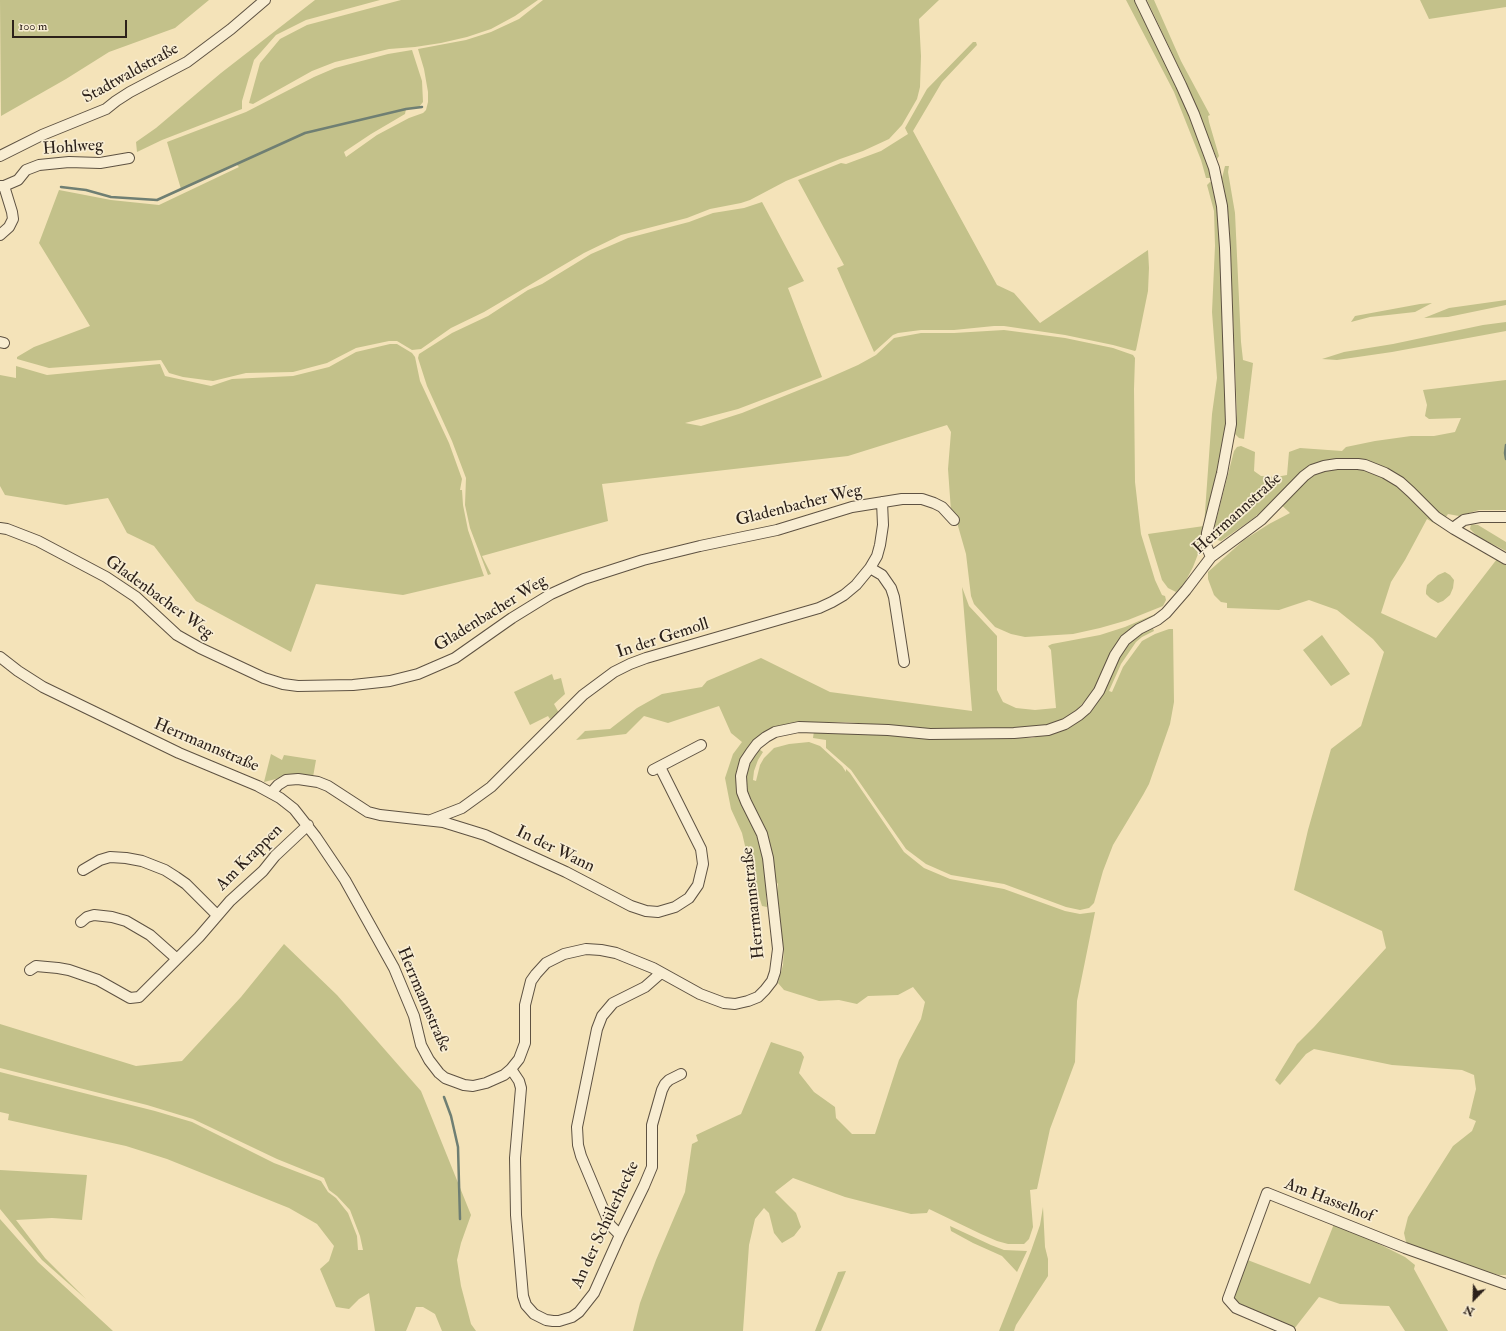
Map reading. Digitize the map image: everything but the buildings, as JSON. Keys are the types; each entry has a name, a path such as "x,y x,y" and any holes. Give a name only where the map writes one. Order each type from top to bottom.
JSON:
{"street":[{"name":"Stadtwaldstraße","path":"0,156 42,134 106,109 130,92 187,62 231,29 264,0"},
{"path":"1140,0 1181,85 1196,120 1214,168 1222,206 1225,248 1231,424 1222,473 1207,533 1206,545 1211,557"},
{"name":"Hohlweg","path":"2,186 18,180 26,170 39,165 69,162 100,163 129,158"},
{"path":"0,235 9,227 13,218 2,186"},
{"name":"Herrmannstraße","path":"0,657 29,679 139,735 272,793 294,809 308,825 345,880 394,968 412,1011 422,1045 429,1060 439,1073 454,1082 473,1086 491,1082 511,1070 522,1053 525,1043 525,1005 530,986 536,974 550,960 564,954 578,950 602,950 616,953 634,959 700,994 728,1004 743,1003 758,997 765,990 773,977 778,949 768,858 762,834 742,792 741,782 743,768 746,761 758,744 766,736 775,732 799,727 938,734 1034,732 1057,727 1071,720 1086,709 1099,691 1114,655 1125,640 1139,629 1157,620 1166,613 1211,557 1261,520 1304,476 1312,470 1324,466 1337,464 1365,465 1385,473 1406,487 1436,517 1506,559"},
{"name":"Gladenbacher Weg","path":"0,528 14,531 38,542 106,577 136,597 182,638 216,656 264,678 283,684 298,686 353,685 397,679 418,674 455,658 538,601 584,579 643,560 700,546 777,530 852,508 902,499 922,499 934,503 942,507 954,520"},
{"name":"In der Gemoll","path":"429,821 462,808 491,787 583,695 614,672 646,658 818,608 832,602 848,592 870,568 877,556 883,525 882,502"},
{"path":"1454,529 1464,520 1480,517 1506,517"},
{"path":"870,568 882,575 891,588 894,597 904,662"},
{"name":"In der Wann","path":"272,793 278,785 286,780 310,780 328,786 364,810 372,813 448,824 485,835 566,872 621,901 639,909 652,912 666,910 686,901 696,888 701,874 701,850 657,768 701,745"},
{"name":"Am Krappen","path":"30,970 36,966 69,970 98,980 130,998 139,997 199,937 216,915 263,871 290,840 308,825"},
{"name":"Am Krappen","path":"83,870 100,860 110,857 142,861 165,870 186,884 216,915"},
{"path":"80,922 87,917 94,915 112,917 126,921 150,935 177,959"},
{"path":"620,1235 610,1225 581,1156 578,1146 577,1127 597,1029 602,1016 613,1003 645,987 662,973"},
{"name":"An der Schülerhecke","path":"511,1070 519,1081 521,1088 515,1158 516,1215 523,1296 526,1305 530,1310 539,1317 553,1322 567,1320 579,1312 594,1293 652,1167 652,1125 662,1090 669,1080 681,1074"},
{"name":"Am Hasselhof","path":"1290,1331 1236,1308 1228,1299 1267,1194 1405,1248 1506,1284"}],"shaded area":[{"path":"0,0 209,0 175,28 109,52 66,79 1,116"},
{"path":"315,0 380,0 306,20 276,35 254,60 242,101 242,109 162,140 137,152 136,142 156,128 221,73"},
{"path":"401,0 538,0 515,16 491,29 467,37 441,43 389,49 335,62 312,71 253,104 249,103 260,63 280,39 307,25"},
{"path":"543,0 939,0 919,19 921,56 920,87 917,99 902,125 889,139 863,151 786,181 750,200 710,209 687,218 621,235 584,253 484,312 451,328 421,349 412,350 397,341 389,341 356,348 327,363 293,372 246,373 213,381 183,377 169,373 161,360 49,368 17,359 17,357 34,347 90,326 39,243 59,190 111,200 159,205 239,167 236,164 181,189 167,142 246,112 314,77 335,68 388,54 412,50 422,81 423,102 419,107 406,109 405,114 344,152 346,157 377,135 409,118 423,113 426,110 428,92 424,69 418,49 466,40 491,32 519,19"},
{"path":"1126,0 1137,0 1197,129 1211,173 1211,178 1206,178 1201,160 1174,92"},
{"path":"1147,0 1154,0 1181,61 1210,115 1208,116 1209,122 1219,156 1217,159 1189,89"},
{"path":"1420,0 1506,0 1506,7 1429,19"},
{"path":"973,42 976,42 977,45 942,82 913,131 997,285 1014,293 1040,323 1148,250 1148,291 1135,351 1065,335 1004,326 994,326 954,330 921,330 898,333 893,335 874,352 837,268 844,265 798,180 841,163 846,164 881,151 908,134 905,128 927,89"},
{"path":"1225,166 1229,166 1228,172 1235,213 1243,360 1253,363 1244,439 1239,438 1235,434 1237,414 1230,242 1228,212 1222,178"},
{"path":"1210,182 1215,183 1220,211 1228,424 1200,549 1184,584 1176,592 1168,588 1162,580 1148,534 1204,526 1212,414 1217,378 1212,312 1215,246 1214,211 1207,185"},
{"path":"762,202 804,281 788,288 822,377 738,409 685,423 701,426 742,413 858,365 876,355 894,338 921,333 1004,330 1065,338 1113,348 1133,355 1135,358 1135,482 1141,534 1155,580 1162,595 1165,596 1166,600 1163,606 1128,620 1073,634 1025,637 1011,634 995,627 974,604 971,596 966,554 956,519 951,511 948,469 951,432 947,425 848,456 602,484 608,521 482,556 491,574 488,575 470,528 465,505 466,478 452,441 427,386 418,358 419,354 452,333 488,316 528,290 542,284 591,254 628,238 689,222 713,213 744,208"},
{"path":"1506,300 1506,305 1448,317 1424,318 1449,308"},
{"path":"1432,303 1415,312 1370,317 1351,322 1355,316"},
{"path":"1506,322 1506,331 1392,352 1337,360 1322,359 1344,352 1393,344 1483,325"},
{"path":"390,344 397,344 412,353 415,357 420,381 449,443 462,479 460,490 462,490 463,505 468,530 484,576 403,595 316,584 291,652 196,601 154,546 127,533 108,498 66,505 5,495 0,486 0,375 16,378 16,366 47,375 160,364 165,376 211,386 232,379 293,376 329,367 356,352"},
{"path":"1506,380 1506,510 1479,510 1459,516 1448,514 1439,526 1427,519 1405,560 1391,582 1381,613 1436,638 1497,559 1506,564 1506,1275 1499,1275 1476,1269 1408,1244 1404,1233 1408,1217 1453,1146 1472,1131 1476,1121 1469,1118 1476,1089 1474,1075 1462,1070 1392,1065 1314,1049 1306,1054 1280,1085 1275,1080 1297,1044 1386,948 1382,931 1294,890 1308,830 1331,749 1361,726 1384,652 1373,639 1337,610 1309,600 1279,610 1227,608 1227,603 1221,602 1214,595 1208,579 1208,572 1244,540 1290,513 1275,499 1254,518 1221,541 1214,539 1213,533 1234,451 1237,447 1241,446 1255,452 1254,471 1261,476 1276,477 1287,475 1289,452 1300,448 1342,451 1346,447 1375,441 1411,436 1434,436 1455,432 1461,418 1429,419 1425,416 1427,405 1423,390"},
{"path":"1471,524 1478,525 1506,542 1506,551 1478,537 1470,529"},
{"path":"1445,572 1454,580 1453,588 1450,595 1438,603 1426,594 1427,585 1438,575"},
{"path":"962,587 969,606 997,636 997,690 1003,702 1016,708 1035,710 1056,708 1051,650 1048,646 1100,635 1160,613 1124,634 1111,651 1094,691 1074,713 1053,724 1034,729 924,728 827,722 773,728 764,732 754,741 736,777 737,791 756,834 763,858 767,886 767,907 762,906 750,867 742,833 731,809 725,778 733,754 742,742 731,733 719,706 668,723 644,716 626,734 576,740 585,731 610,729 637,708 662,694 702,687 707,681 761,658 830,692 972,711"},
{"path":"1152,626 1154,631 1136,642 1121,664 1109,691 1112,692 1123,667 1142,641 1155,634 1173,629 1174,702 1170,724 1149,784 1113,845 1103,871 1094,903 1089,908 1080,910 1066,907 1004,884 951,875 926,864 906,849 851,770 826,748 826,740 813,738 814,731 849,732 930,739 1032,738 1064,729 1114,665 1127,643"},
{"path":"1322,635 1350,674 1331,686 1303,650"},
{"path":"552,674 554,680 561,678 565,694 554,704 559,713 550,719 548,716 530,725 514,692"},
{"path":"809,742 820,746 842,766 846,772 846,769 850,773 904,852 924,868 950,879 1004,889 1065,911 1080,914 1095,912 1077,1001 1075,1062 1050,1129 1037,1189 1030,1190 1033,1227 1029,1239 1024,1244 1008,1244 981,1234 929,1209 927,1213 911,1214 845,1197 793,1178 775,1192 796,1213 801,1227 794,1236 782,1243 774,1233 769,1213 764,1208 755,1219 749,1245 743,1331 633,1331 640,1303 656,1260 685,1192 692,1144 698,1141 696,1135 741,1114 771,1042 801,1052 804,1057 799,1073 814,1092 835,1107 836,1118 852,1134 875,1134 899,1060 921,1019 925,1002 913,987 898,995 868,996 857,1004 839,1000 819,1001 784,990 778,983 783,965 784,949 776,903 778,884 772,876 748,800 745,775 752,758 759,749 763,752 754,771 753,780 756,781 760,765 764,758 774,748 789,744"},
{"path":"271,754 282,760 284,755 316,760 313,777 288,776 264,782"},
{"path":"284,944 337,995 421,1091 471,1215 461,1243 457,1260 461,1286 471,1324 476,1331 442,1331 435,1314 423,1307 416,1307 406,1331 375,1331 369,1293 359,1299 349,1309 336,1307 320,1269 329,1261 334,1246 317,1224 289,1208 167,1159 126,1146 8,1120 9,1114 0,1112 0,1072 155,1111 192,1122 274,1163 321,1181 328,1192 336,1198 348,1213 357,1236 358,1250 363,1250 360,1236 350,1210 329,1190 324,1178 277,1159 193,1119 147,1105 0,1068 0,1024 136,1066 182,1061 241,997"},
{"path":"0,1170 87,1175 82,1220 52,1218 16,1220 45,1258 86,1299 42,1260 0,1209"},
{"path":"1043,1207 1045,1247 1048,1259 1048,1276 1016,1325 1014,1331 999,1331 1031,1251 1040,1225"},
{"path":"0,1219 38,1262 113,1331 0,1331"},
{"path":"1334,1224 1361,1235 1405,1257 1415,1265 1414,1269 1448,1331 1405,1331 1389,1306 1340,1304 1319,1297 1294,1329 1250,1312 1234,1300 1233,1295 1245,1259 1310,1284"},
{"path":"950,1226 1004,1250 1027,1251 1017,1272 1002,1256 951,1231"},
{"path":"846,1271 821,1331 815,1331 838,1272"}],"waterway":[{"path":"61,187 86,190 111,197 157,200 305,133 406,109 422,107"},
{"path":"1506,445 1506,459"},
{"path":"444,1097 451,1116 458,1147 460,1219"}]}
